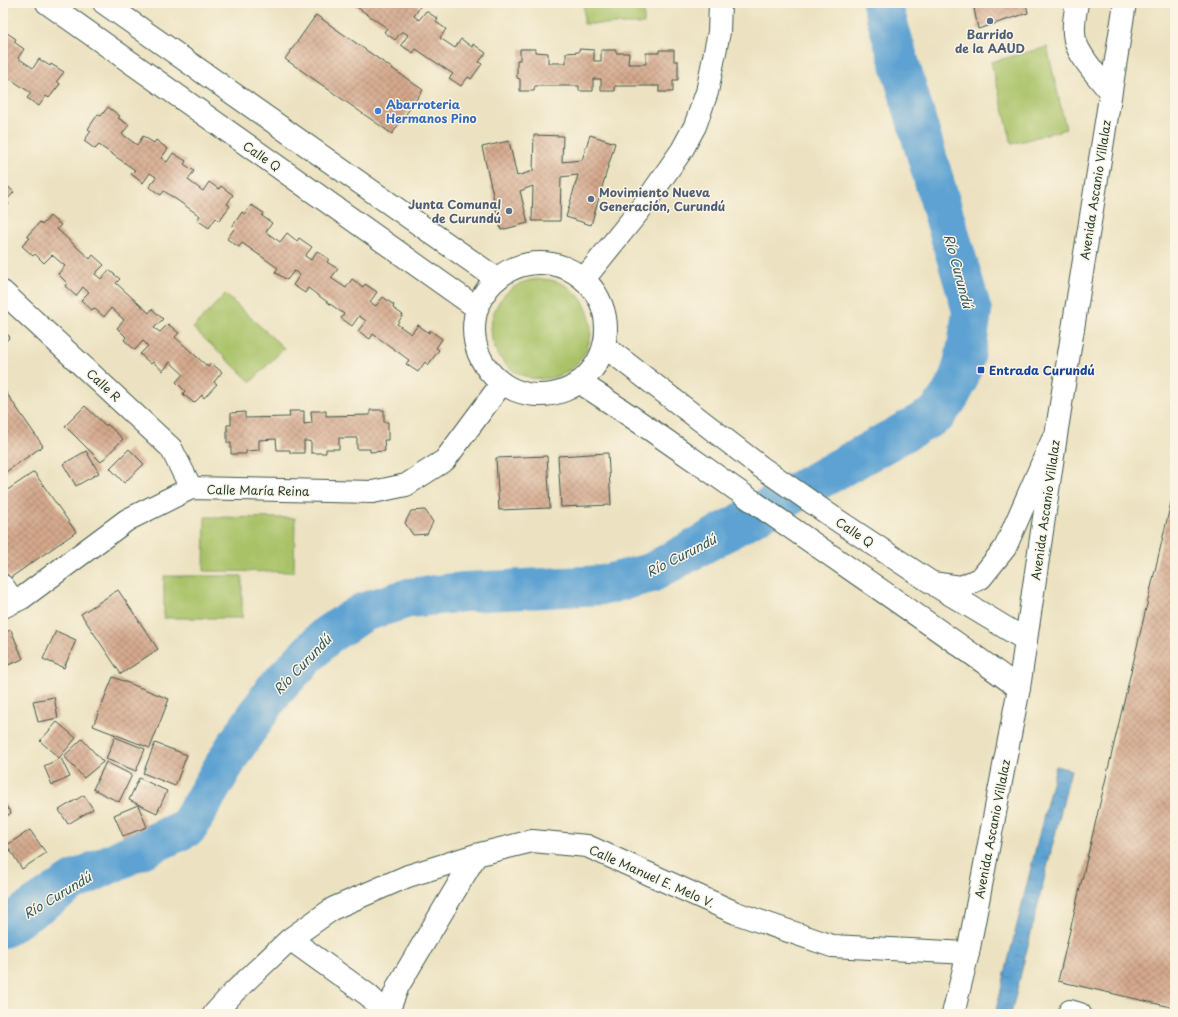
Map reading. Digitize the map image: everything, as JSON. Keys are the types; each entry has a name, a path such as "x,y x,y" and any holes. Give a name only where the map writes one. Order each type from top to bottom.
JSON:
{"street":[{"name":"Calle Q","path":"47,3 477,308"},
{"path":"104,3 497,279"},
{"path":"584,279 643,206 682,150 695,126 706,92 719,32 720,3"},
{"path":"1077,3 1074,29 1075,42 1082,56 1110,92"},
{"name":"Avenida Ascanio Villalaz","path":"953,1014 968,953 1019,688 1057,429 1125,3"},
{"path":"531,263 550,264 568,269 584,279 594,290 601,303 605,317 606,332 604,346 599,360 590,372 579,382 561,392 541,395 521,392 502,383 490,372 480,358 475,342 474,325 477,308 485,292 497,279 513,269 531,263"},
{"name":"Calle R","path":"3,292 171,448 191,488"},
{"name":"Calle Q","path":"604,346 761,467 834,518 932,583 961,587 981,578 1005,548 1057,429"},
{"path":"579,382 613,403 1019,688"},
{"name":"Calle María Reina","path":"7,598 22,598 127,520 191,488 373,492 406,485 445,460 502,383"},
{"path":"932,583 1026,640"},
{"name":"Calle Manuel E. Melo V.","path":"214,1014 234,992 290,940 334,908 408,876 476,855 532,841 587,846 736,913 832,946 968,953"},
{"path":"290,940 368,995 387,1014 398,986 476,855"}],"green space":[{"path":"584,3 644,3 644,24 584,24"},
{"path":"1047,47 1066,129 1012,144 991,62"},
{"path":"541,279 560,283 577,293 587,310 591,329 587,348 577,365 560,375 541,379 522,375 505,365 495,348 491,329 495,310 505,293 522,283"},
{"path":"225,294 284,348 251,382 193,328"},
{"path":"205,517 295,518 294,572 204,571"},
{"path":"164,576 242,576 242,618 164,618"}],"water":[{"path":"1056,766 1071,770 1011,1014 995,1014"}],"building":[{"path":"351,3 415,3 420,7 414,16 419,20 426,11 438,19 436,22 446,29 440,38 455,48 461,39 472,47 473,44 486,53 479,62 482,64 471,79 468,77 461,86 449,78 453,74 416,49 413,53 401,45 408,35 402,31 395,40 384,32 387,28"},
{"name":"Barrido de la AAUD","path":"973,3 1026,3 1028,13 978,29"},
{"path":"316,15 423,90 392,134 285,59"},
{"path":"3,31 16,39 14,42 24,49 18,58 33,68 39,59 64,72 57,81 60,84 49,98 46,96 39,106 27,98 31,93 3,74"},
{"path":"520,49 535,49 535,52 548,53 548,63 566,63 566,53 579,52 579,49 594,50 594,61 601,61 601,50 616,50 616,53 629,53 628,64 646,64 646,53 659,53 659,50 674,50 674,61 678,61 678,80 673,80 673,92 659,92 659,86 615,86 615,91 601,91 601,79 593,79 593,91 579,91 579,86 535,86 534,91 520,91 520,79 517,78 517,60 520,60"},
{"path":"108,107 120,116 118,118 129,125 122,134 137,145 143,136 154,143 156,140 168,149 161,158 167,162 173,153 186,161 184,164 194,171 188,180 203,191 209,182 219,189 221,186 233,195 227,204 230,206 219,221 216,218 209,228 197,220 200,216 164,191 161,195 149,187 156,177 150,173 143,183 131,174 135,170 99,145 95,149 84,141 91,131 88,129 98,114 101,116"},
{"path":"534,135 563,136 562,162 582,160 590,135 615,143 591,225 566,217 578,175 561,177 560,221 532,221 533,186 520,191 528,223 501,230 482,147 509,141 517,176 533,171"},
{"path":"3,182 14,192 6,201 9,204 3,210"},
{"path":"251,205 264,213 262,216 272,223 266,232 280,242 287,233 297,241 299,238 312,247 305,256 311,260 317,251 329,259 327,262 338,269 331,278 346,288 352,279 363,287 365,284 377,292 370,302 376,306 383,297 394,305 393,308 403,315 397,324 411,334 418,325 429,333 430,330 442,339 436,348 439,350 428,365 425,362 418,372 406,364 409,360 373,334 370,339 358,331 366,321 359,316 352,326 341,318 344,314 308,288 305,293 293,285 300,275 294,271 287,280 275,272 278,268 242,243 239,247 227,239 234,229 232,227 242,212 245,214"},
{"path":"50,216 61,225 57,229 90,259 93,255 104,265 95,274 101,279 109,270 120,279 116,283 149,313 152,309 163,319 154,328 160,332 168,324 179,333 175,337 208,367 211,363 222,372 214,382 217,384 204,398 202,395 194,403 183,394 185,391 176,382 183,374 170,362 163,371 153,362 151,364 140,354 148,346 143,341 135,350 124,340 126,337 117,328 124,320 111,308 104,317 94,308 92,310 81,300 89,292 83,287 76,296 65,286 67,283 58,274 65,266 52,255 44,263 35,254 33,256 22,246 30,238 27,236 40,222 42,225"},
{"path":"3,331 10,337 3,344"},
{"path":"3,388 43,446 3,474"},
{"path":"85,406 106,426 107,424 123,439 101,462 65,426"},
{"path":"370,410 384,410 384,422 388,422 388,440 384,440 385,451 370,452 370,449 357,449 357,438 339,438 339,449 326,449 326,453 311,453 311,442 308,441 304,441 304,453 290,453 290,450 277,450 276,439 259,440 259,450 246,451 246,454 231,454 231,443 227,443 227,425 231,425 231,413 245,412 245,418 290,417 289,411 304,411 304,424 312,423 311,411 326,411 326,416 370,415"},
{"path":"129,449 144,464 124,483 110,468"},
{"path":"86,451 99,473 76,486 63,464"},
{"path":"608,453 611,505 561,507 558,456"},
{"path":"547,456 550,508 499,510 496,458"},
{"path":"34,472 76,532 10,578 3,569 3,493"},
{"path":"1175,490 1175,1008 1058,981"},
{"path":"425,510 433,522 427,534 413,535 405,523 411,511"},
{"path":"118,590 158,649 121,674 81,614"},
{"path":"11,630 23,659 3,667 3,633"},
{"path":"56,631 76,640 64,668 43,659"},
{"path":"113,677 169,699 150,748 93,726"},
{"path":"54,697 58,718 38,722 33,701"},
{"path":"57,722 76,738 59,758 40,741"},
{"path":"115,737 145,749 136,771 106,759"},
{"path":"82,739 103,762 84,778 64,756"},
{"path":"155,743 187,755 175,786 143,773"},
{"path":"61,758 70,777 52,785 44,766"},
{"path":"106,762 132,775 119,802 93,789"},
{"path":"139,778 167,791 157,813 129,800"},
{"path":"84,795 93,809 68,824 59,810"},
{"path":"3,801 11,813 3,819"},
{"path":"138,805 147,827 123,836 114,815"},
{"path":"30,830 46,853 22,869 7,845"}],"waterway":[{"name":"Río Curundú","path":"3,928 72,882 188,827 233,750 275,689 327,635 364,612 409,598 465,592 604,585 651,573 937,414 951,394 960,374 968,343 972,311 882,3"}],"place":[{"name":"Barrido de la AAUD","path":"990,21"},
{"name":"Abarroteria Hermanos Pino","path":"378,111"},
{"name":"Movimiento Nueva Generación, Curundú","path":"591,199"},
{"name":"Junta Comunal de Curundú","path":"509,211"},
{"name":"Entrada Curundú","path":"981,370"}]}
